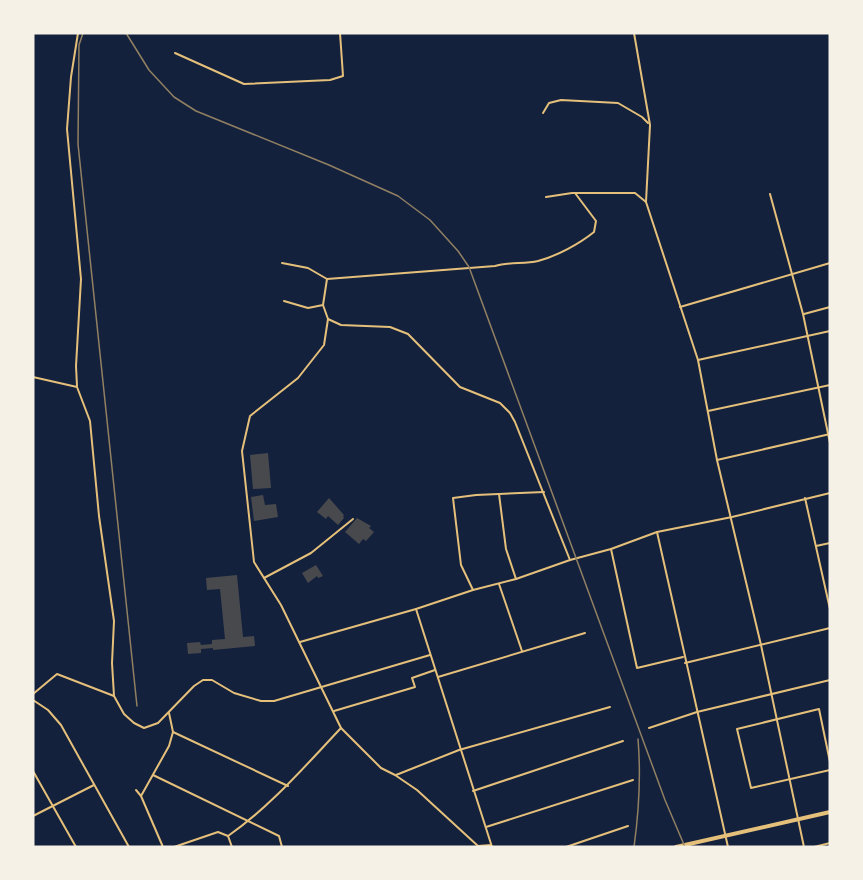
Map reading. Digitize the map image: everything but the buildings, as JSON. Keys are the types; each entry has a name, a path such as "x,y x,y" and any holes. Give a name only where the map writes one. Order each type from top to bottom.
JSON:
{"main road":[{"path":"676,847 830,812"}],"street":[{"path":"78,33 71,77 67,129 81,279 77,387 90,421 99,516 114,621 112,663 114,696 124,714 144,728 158,723 194,686 203,680 212,680 234,693 261,701 274,701 429,655"},
{"path":"175,53 244,84 330,80 343,76 340,33"},
{"path":"634,33 650,125 646,202 698,360 717,459 761,645 804,847"},
{"path":"543,113 549,103 561,100 618,103 642,117 650,125"},
{"path":"546,197 635,193 646,202"},
{"path":"282,263 308,268 327,279 538,261 584,240 594,232 596,221 575,194"},
{"path":"770,194 803,314 830,443"},
{"path":"680,307 830,263"},
{"path":"327,279 323,305 328,319 324,345 298,378 250,416 242,451 254,562 281,605 341,728 381,768 417,790 478,846 492,846 459,750 416,609"},
{"path":"284,301 308,308 323,305"},
{"path":"803,314 830,307"},
{"path":"328,319 341,325 390,327 408,334 460,387 500,403 515,422 570,560"},
{"path":"698,360 830,331"},
{"path":"33,376 77,387"},
{"path":"708,411 830,385"},
{"path":"717,459 829,434"},
{"path":"473,590 461,565 453,498 544,492"},
{"path":"300,642 516,579 657,532 732,517 830,493"},
{"path":"499,494 506,549 516,579"},
{"path":"804,498 830,609"},
{"path":"264,578 311,553 353,519"},
{"path":"657,532 728,847"},
{"path":"816,546 830,543"},
{"path":"611,549 637,668 684,657"},
{"path":"499,584 522,651"},
{"path":"685,663 830,628"},
{"path":"437,677 585,633"},
{"path":"334,711 415,687 412,678 435,670"},
{"path":"33,694 57,674 114,696"},
{"path":"649,728 697,712 830,680"},
{"path":"33,700 48,710 61,725 129,847"},
{"path":"395,775 459,750 610,707"},
{"path":"830,762 819,709 736,729 751,788 830,770"},
{"path":"141,796 169,746 173,732 169,713"},
{"path":"228,836 249,821 288,786 341,728"},
{"path":"173,732 288,786"},
{"path":"473,791 623,741"},
{"path":"33,771 76,847"},
{"path":"153,775 279,836 282,847"},
{"path":"486,827 633,780"},
{"path":"33,816 94,785"},
{"path":"136,790 141,796 163,847"},
{"path":"566,847 628,826"},
{"path":"174,847 218,832 228,836 232,847"},
{"path":"814,847 830,843"}],"railway":[{"path":"83,33 79,45 78,144 137,706"},
{"path":"126,33 149,70 174,97 196,111 329,165 398,196 430,220 469,267 665,800 685,847"},
{"path":"634,847 639,793 638,739"}]}
